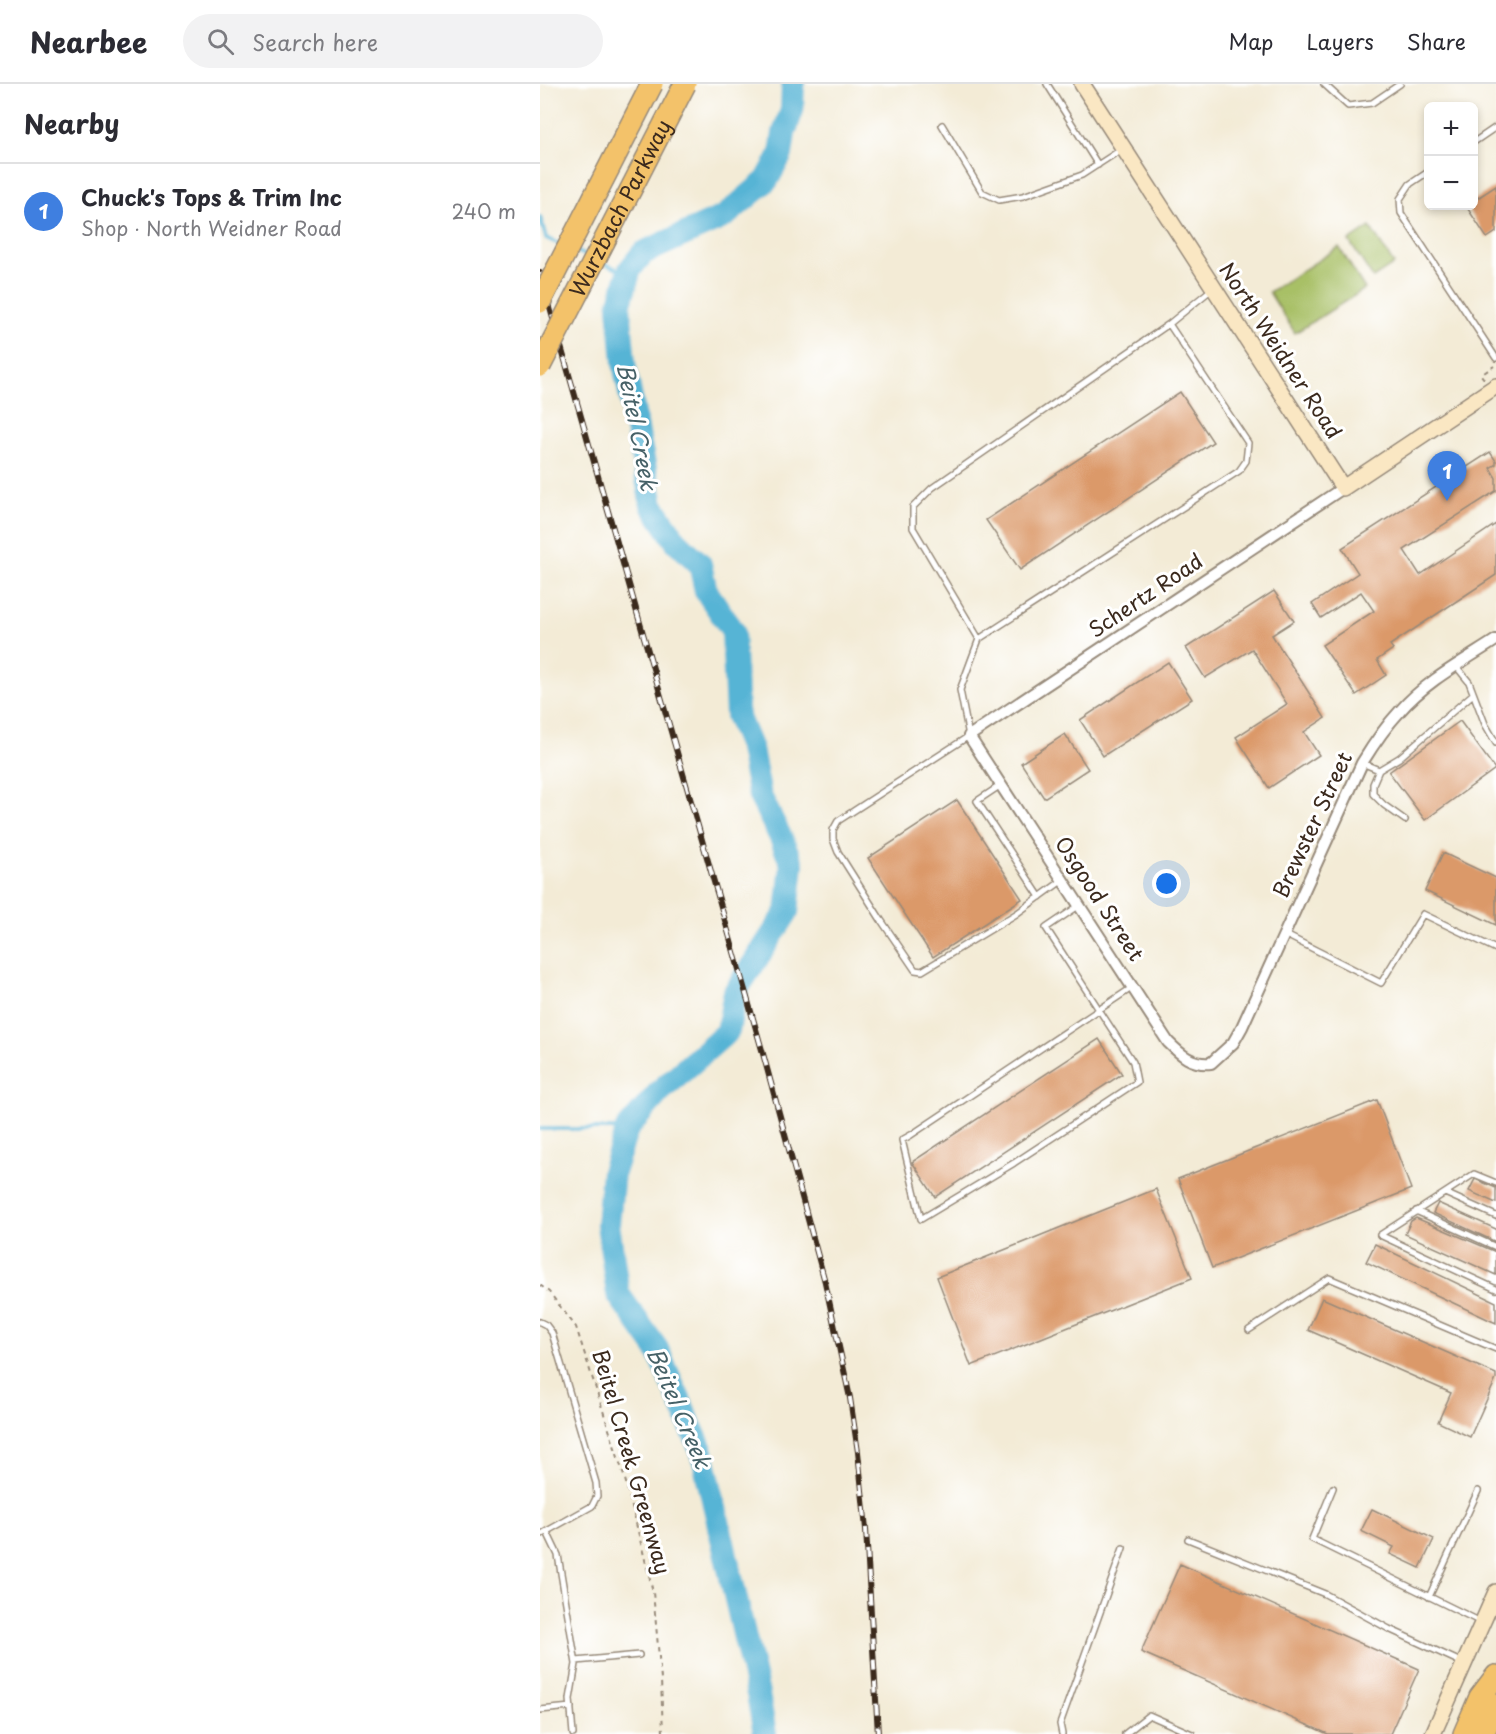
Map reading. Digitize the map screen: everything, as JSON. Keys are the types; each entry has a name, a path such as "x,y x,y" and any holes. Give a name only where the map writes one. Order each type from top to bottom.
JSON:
{"highway":[{"name":"Wurzbach Parkway","path":"540,302 652,84"},
{"name":"Wurzbach Parkway","path":"540,366 686,84"},
{"path":"1464,1734 1480,1697 1496,1676"},
{"path":"1483,1734 1496,1704"}],"street":[{"name":"North Weidner Road","path":"1082,84 1343,488"},
{"path":"1343,488 1496,386"},
{"name":"Schertz Road","path":"969,736 1343,488"},
{"name":"Brewster Street","path":"1211,1063 1233,1043 1242,1027 1362,763 1383,730 1401,709 1434,681 1496,640"},
{"name":"Osgood Street","path":"969,736 1168,1042 1194,1063 1211,1063"},
{"path":"1433,1734 1496,1592"}],"lane":[{"path":"1047,84 1098,165"},
{"path":"1324,84 1348,106 1372,103 1400,84"},
{"path":"942,125 982,192 999,200 1023,196 1082,175 1124,148"},
{"path":"1478,139 1496,127"},
{"path":"1424,175 1410,184 1400,199 1401,213 1496,358"},
{"path":"979,639 913,528 913,507 932,488 1169,324 1214,288"},
{"path":"1063,880 1040,897 922,971 915,970 838,852 833,839 833,830 838,821 969,736 960,690 979,639 1239,471 1246,461 1248,443 1169,324"},
{"path":"1456,666 1469,682 1485,724 1496,743"},
{"path":"1405,820 1373,794 1372,784 1379,770 1399,758 1473,694"},
{"path":"1362,763 1379,770"},
{"path":"1001,784 977,801 1040,897"},
{"path":"1080,905 1046,928 1100,1009 1133,1062 1137,1082 1014,1163 921,1219 902,1140 1100,1009 1133,987"},
{"path":"1284,934 1381,983 1423,914 1496,949"},
{"path":"1496,1183 1474,1174 1380,1235 1496,1289"},
{"path":"1445,1193 1496,1216"},
{"path":"1416,1211 1496,1247"},
{"path":"1249,1330 1329,1278 1496,1349"},
{"path":"540,1322 546,1325 552,1333 596,1483 597,1496 592,1506 540,1535"},
{"path":"1333,1488 1312,1539 1482,1623"},
{"path":"1429,1597 1478,1491"},
{"path":"547,1532 558,1556 576,1661 570,1699 573,1734"},
{"path":"1188,1539 1325,1594 1389,1629 1464,1664"},
{"path":"1062,1734 1060,1724 1123,1548"},
{"path":"576,1661 639,1655"},
{"path":"540,1710 571,1707"},
{"path":"1125,1734 1149,1714 1192,1734"}],"path":[{"path":"1485,372 1496,364"},
{"name":"Beitel Creek Greenway","path":"540,1285 549,1292 576,1328 625,1479 653,1592 661,1679 663,1734"}],"green space":[{"path":"1370,227 1394,264 1373,278 1349,241"},
{"path":"1339,247 1365,289 1295,333 1269,292"}],"building":[{"path":"1496,186 1496,232 1487,238 1469,210 1478,210 1478,198"},
{"path":"1180,392 1213,442 1020,570 986,520"},
{"path":"1490,452 1496,461 1496,464 1490,468 1496,478 1496,491 1404,550 1420,575 1496,524 1496,575 1390,645 1393,649 1377,660 1386,675 1356,695 1322,645 1374,611 1361,592 1321,618 1312,604 1358,573 1342,548"},
{"path":"1274,591 1294,621 1272,635 1325,718 1304,732 1319,755 1269,788 1236,737 1287,704 1252,649 1205,678 1186,648"},
{"path":"1168,662 1192,699 1103,756 1080,720"},
{"path":"1460,721 1495,769 1425,820 1389,772"},
{"path":"1065,734 1088,769 1044,798 1021,763"},
{"path":"957,800 1022,899 933,957 868,858"},
{"path":"1443,853 1496,878 1496,925 1425,891"},
{"path":"1099,1039 1122,1074 935,1197 912,1162"},
{"path":"1377,1100 1411,1189 1212,1268 1178,1179"},
{"path":"1475,1179 1496,1188 1496,1203 1469,1191"},
{"path":"1156,1189 1192,1278 971,1366 937,1277"},
{"path":"1438,1203 1496,1229 1496,1242 1433,1213"},
{"path":"1416,1218 1496,1252 1496,1275 1405,1234 1411,1221"},
{"path":"1375,1244 1496,1302 1496,1323 1366,1262"},
{"path":"1322,1298 1496,1374 1496,1379 1470,1437 1438,1422 1451,1393 1308,1330"},
{"path":"1372,1509 1434,1539 1420,1568 1390,1554 1394,1547 1361,1531"},
{"path":"1180,1564 1419,1669 1390,1734 1328,1734 1141,1652"}],"waterway":[{"name":"Beitel Creek","path":"765,1734 758,1694 702,1452 657,1349 618,1294 608,1224 613,1172 627,1129 660,1091 728,1031 735,992 787,912 792,864 760,796 751,749 737,715 733,631 706,591 700,564 676,541 652,505 624,363 619,306 630,269 643,253 725,216 767,180 781,154 784,133 792,110 793,84"},
{"path":"540,217 546,238 561,245"},
{"path":"574,250 589,257"},
{"path":"601,262 629,274"},
{"path":"540,1129 627,1129"}],"railway":[{"path":"540,273 762,1050 825,1282 850,1398 858,1452 866,1529 878,1734"}],"place":[{"name":"Chuck's Tops & Trim Inc","path":"1447,501"}]}
